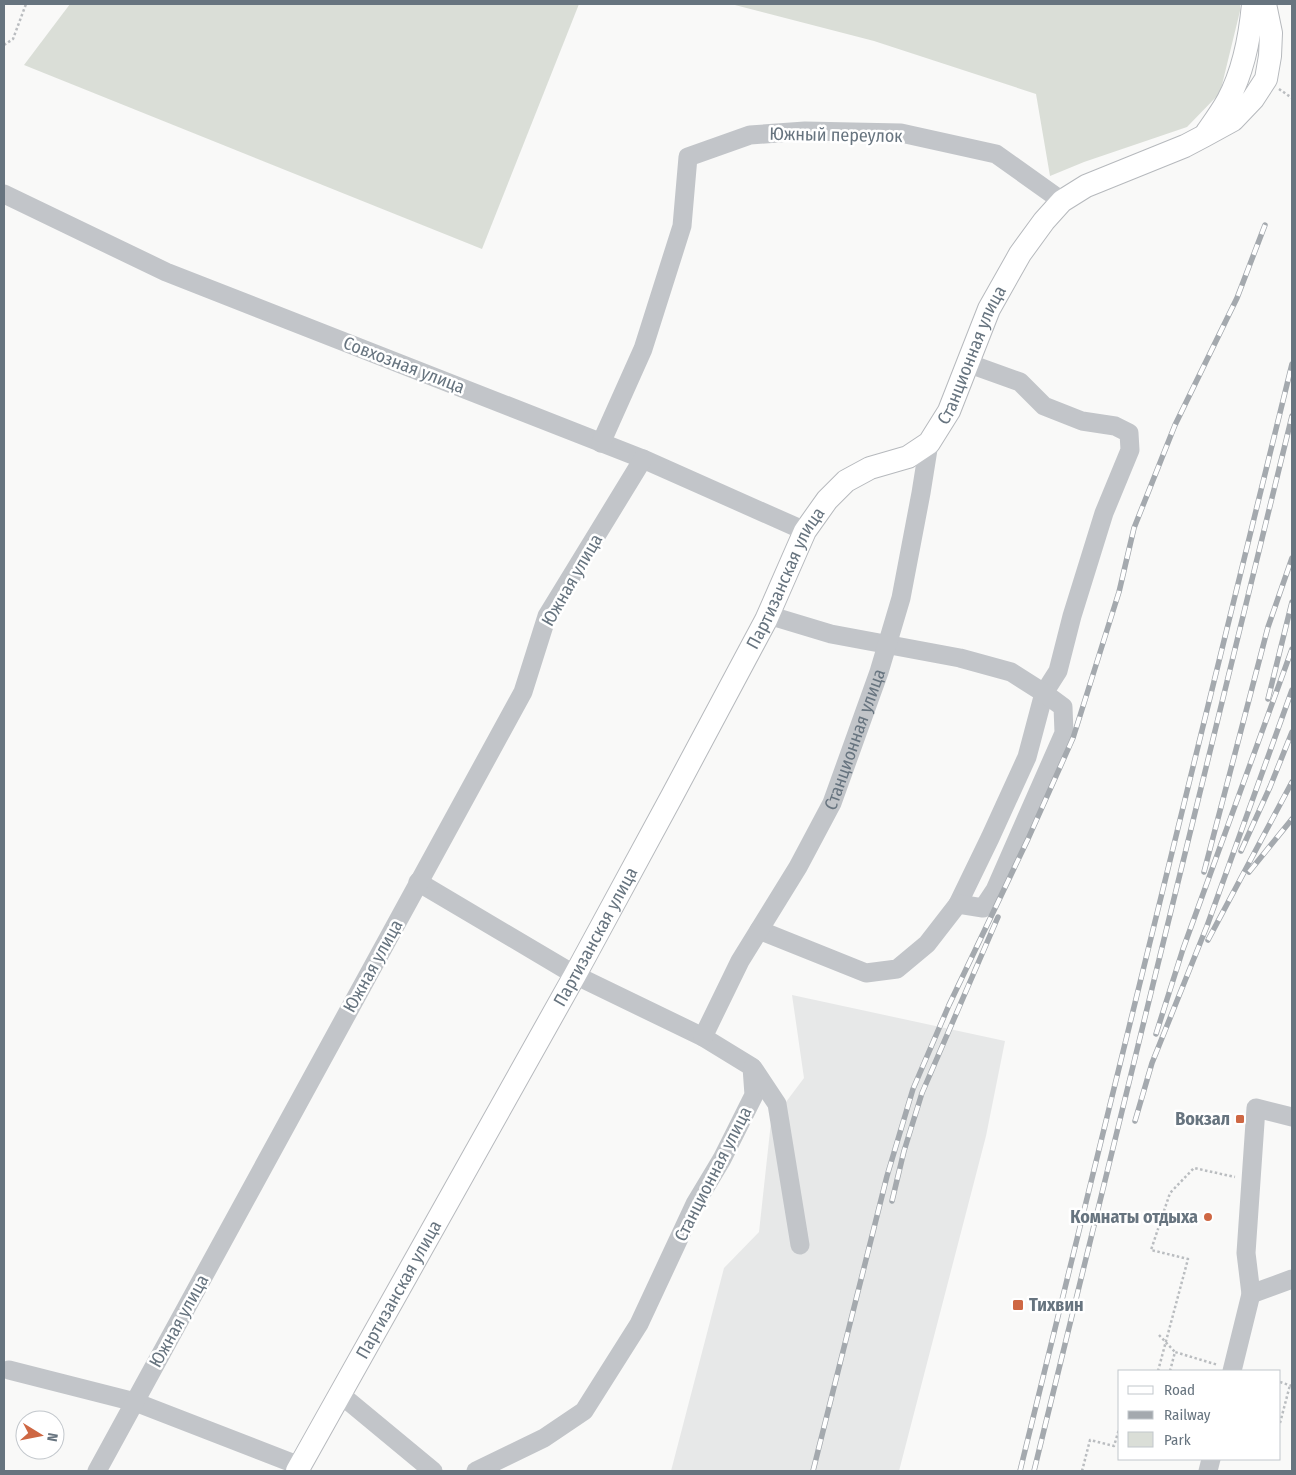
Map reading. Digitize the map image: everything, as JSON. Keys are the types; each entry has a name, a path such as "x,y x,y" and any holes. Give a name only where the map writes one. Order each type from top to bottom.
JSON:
{"main road":[{"path":"1204,136 1228,100 1240,71 1249,38 1253,4"},
{"name":"Станционная улица","path":"929,443 949,411 989,309 1020,254 1044,221 1062,201 1086,186 1185,146 1204,136 1233,120 1253,99 1266,79 1270,56 1271,33 1265,4"},
{"name":"Партизанская улица","path":"299,1468 575,975 677,787 768,615 806,531 827,500 846,481 870,468 908,457 929,443"}],"street":[{"name":"Южный переулок","path":"601,442 643,349 682,226 688,157 750,135 805,131 902,133 996,154 1062,201"},
{"name":"Совхозная улица","path":"4,194 166,272 644,459 806,531"},
{"path":"759,930 866,973 897,969 927,944 958,904 1024,764 1044,693 1058,671 1072,616 1104,513 1130,450 1129,433 1115,426 1082,421 1044,406 1020,382 967,363"},
{"name":"Станционная улица","path":"703,1037 740,961 798,867 832,803 879,672 901,598 929,443"},
{"name":"Южная улица","path":"97,1471 522,692 547,616 644,459"},
{"path":"768,615 831,634 960,658 1011,672 1063,707 1064,733 996,890 983,908 958,904"},
{"path":"1024,764 1035,800"},
{"path":"418,882 575,975 703,1037 752,1067 777,1104 800,1245"},
{"name":"Станционная улица","path":"476,1471 544,1438 584,1411 639,1324 695,1204 722,1160 754,1095 752,1067"},
{"path":"1233,1370 1251,1294 1246,1253 1256,1108 1292,1117"},
{"path":"1251,1294 1292,1279"},
{"path":"9,1370 135,1402 299,1468"},
{"path":"340,1394 434,1471"}],"path":[{"path":"4,45 13,38 26,4"},
{"path":"1158,1370 1188,1259 1152,1250 1170,1193 1194,1168 1251,1181"},
{"path":"1159,1335 1175,1352 1233,1370"},
{"path":"1170,1370 1175,1352"},
{"path":"1281,1419 1291,1385"},
{"path":"1082,1471 1090,1440 1114,1446 1118,1433"}],"shaded area":[{"path":"792,995 1005,1041 986,1136 899,1471 671,1471 724,1268 759,1232 771,1122 804,1078"}],"green space":[{"path":"70,4 579,4 482,249 24,65"},
{"path":"731,4 1240,4 1240,11 1220,93 1187,127 1084,162 1050,176 1036,94 874,41"}],"railway":[{"path":"813,1471 887,1176 913,1089 949,1005 1028,839 1073,738 1119,592 1134,528 1175,425 1237,298 1265,225"},
{"path":"1020,1471 1292,364"},
{"path":"1034,1471 1292,416"},
{"path":"1204,872 1268,627 1292,558"},
{"path":"1268,699 1292,602"},
{"path":"1156,1034 1183,949 1292,649"},
{"path":"1135,1121 1152,1063 1207,926 1292,690"},
{"path":"1241,851 1292,732"},
{"path":"1208,940 1292,782"},
{"path":"1249,872 1292,819"},
{"path":"892,1201 904,1151 922,1093 998,917"}],"place":[{"name":"Вокзал","path":"1240,1119"},
{"name":"Комнаты отдыха","path":"1208,1217"},
{"name":"Тихвин","path":"1018,1305"}]}
